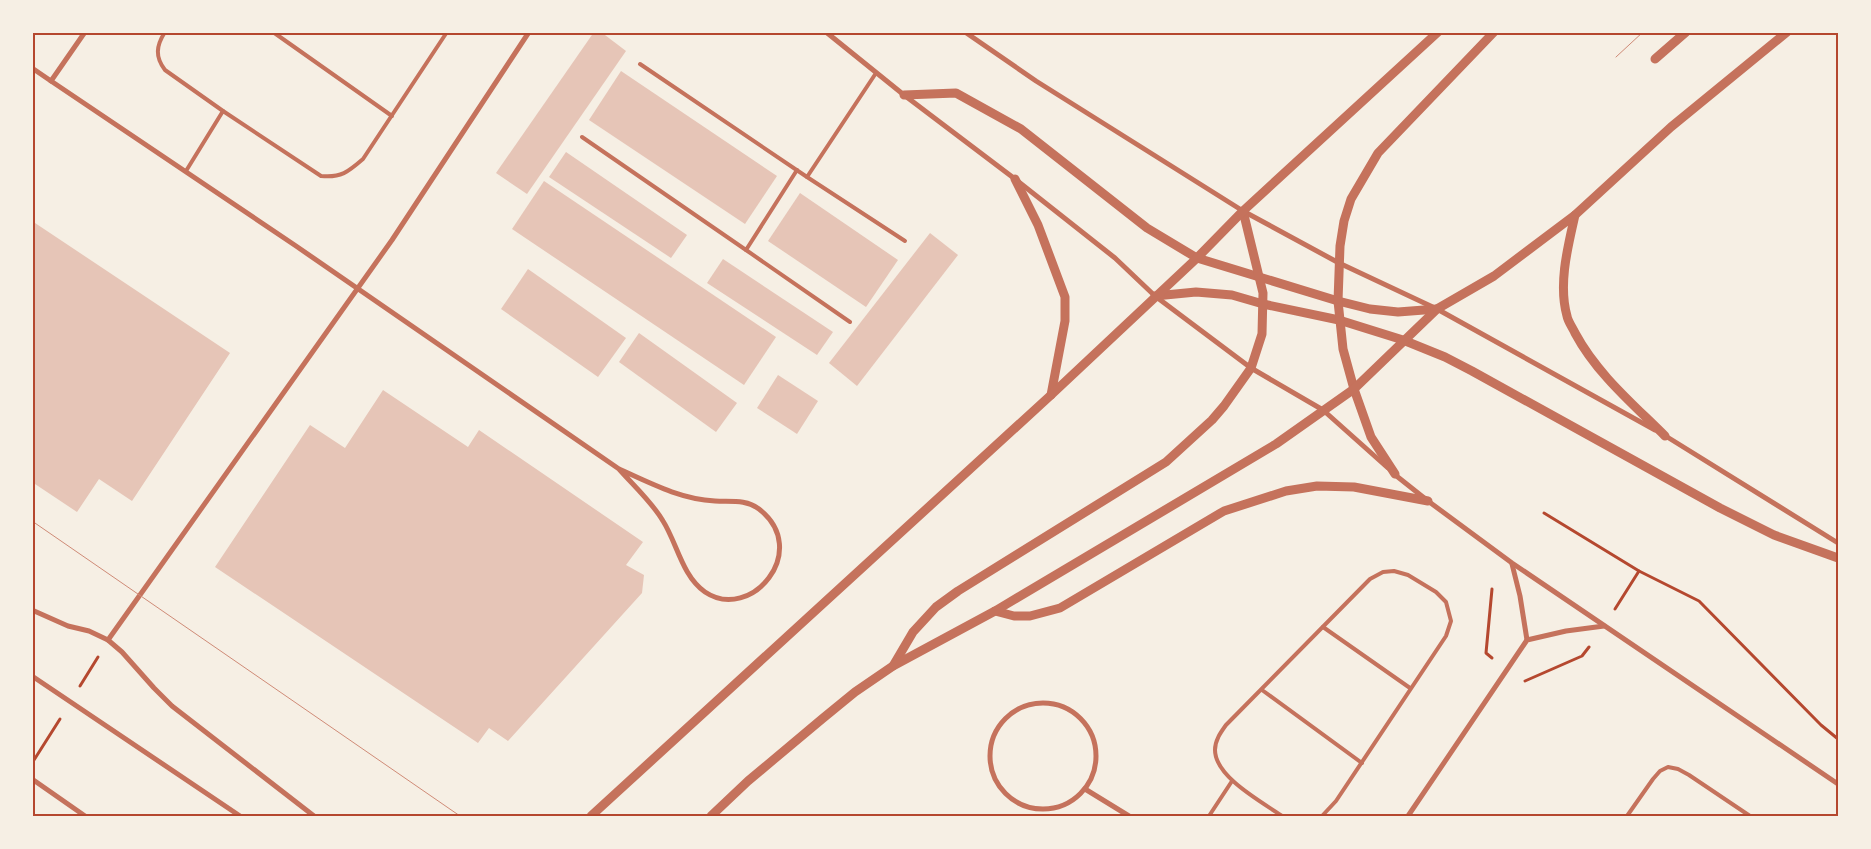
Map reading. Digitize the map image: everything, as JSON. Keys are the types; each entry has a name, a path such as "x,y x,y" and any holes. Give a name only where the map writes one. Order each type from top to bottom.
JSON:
{"street":[{"path":"51,80 85,32"},
{"path":"108,640 392,240 529,32"},
{"path":"826,32 904,95 1115,258 1155,296 1251,368 1323,410 1428,501 1512,563 1838,784"},
{"path":"965,32 1036,81 1243,211 1339,263 1437,309 1666,436 1838,543"},
{"path":"591,816 1051,395 1197,258 1243,211 1438,32"},
{"path":"1395,474 1371,437 1343,349 1338,301 1340,246 1344,221 1351,199 1378,153 1494,32"},
{"path":"1655,59 1686,32"},
{"path":"711,816 748,781 822,719 855,692 893,666 995,611 1276,444 1354,388 1437,309 1494,276 1575,215 1671,127 1787,32"},
{"path":"32,68 358,288 619,469 672,493 694,499 742,501 758,508 773,525 780,540 780,556 774,571 765,583 753,592 736,599 721,599 704,592 690,576 673,536 662,518 619,469"},
{"path":"904,95 956,93 1021,129 1147,228 1197,258 1370,309 1398,312 1437,309"},
{"path":"1015,179 1038,225 1065,297 1065,321 1051,395"},
{"path":"893,666 912,632 936,607 958,591 1166,462 1212,420 1251,368 1262,334 1263,304 1260,277 1243,211"},
{"path":"1575,215 1568,248 1564,285 1567,317 1584,350 1601,373 1666,436"},
{"path":"1155,296 1196,292 1232,295 1263,304 1340,320 1403,340 1445,357 1472,371 1720,508 1774,535 1838,558"},
{"path":"995,611 1014,616 1030,616 1060,608 1224,512 1286,491 1317,486 1354,487 1428,501"},
{"path":"1512,563 1520,596 1527,640"},
{"path":"32,610 68,626 89,631 108,640 122,652 172,706 314,816"},
{"path":"1408,816 1527,640 1566,631 1604,626"},
{"path":"32,676 240,816"},
{"path":"1041,702 1056,704 1070,710 1082,719 1090,731 1095,746 1096,761 1092,776 1085,789 1067,803 1046,809 1030,807 1004,792 996,780 991,765 990,750 1001,722 1012,712 1026,705 1041,702"},
{"path":"32,779 85,816"},
{"path":"1085,789 1129,816"}],"lane":[{"path":"165,32 158,43 157,54 159,62 165,70 321,176 336,177 350,170 362,159 447,32"},
{"path":"273,32 392,116"},
{"path":"640,64 905,241"},
{"path":"807,177 876,73"},
{"path":"186,171 223,111"},
{"path":"582,137 850,322"},
{"path":"746,250 797,170"},
{"path":"1282,816 1232,781 1221,768 1215,750 1218,736 1226,725 1370,580 1384,572 1394,571 1408,575 1436,592 1446,602 1451,621 1446,636 1336,801 1322,816"},
{"path":"1323,628 1410,688"},
{"path":"1262,690 1362,763"},
{"path":"1627,816 1653,779 1660,771 1668,767 1678,769 1690,775 1745,815 1750,816"},
{"path":"1209,816 1232,781"}],"path":[{"path":"1544,513 1639,571 1699,601 1821,725 1838,739"},
{"path":"1604,626 1639,571"}],"building":[{"path":"594,32 601,32 626,51 527,194 496,173"},
{"path":"621,71 777,176 745,224 589,120"},
{"path":"566,152 687,235 671,258 549,177"},
{"path":"544,181 776,337 744,385 512,229"},
{"path":"800,193 898,260 866,307 768,241"},
{"path":"32,221 230,353 132,501 99,479 77,512 32,482"},
{"path":"930,233 958,255 857,386 829,363"},
{"path":"723,259 833,332 817,355 707,283"},
{"path":"528,269 626,338 598,377 501,309"},
{"path":"639,333 737,403 716,432 619,362"},
{"path":"778,375 818,401 797,434 757,408"},
{"path":"383,390 468,447 479,430 643,542 626,565 644,575 642,593 508,741 489,728 478,743 215,567 310,425 345,448"}],"tram line":[{"path":"1616,57 1643,32"},
{"path":"32,521 460,816"}]}
